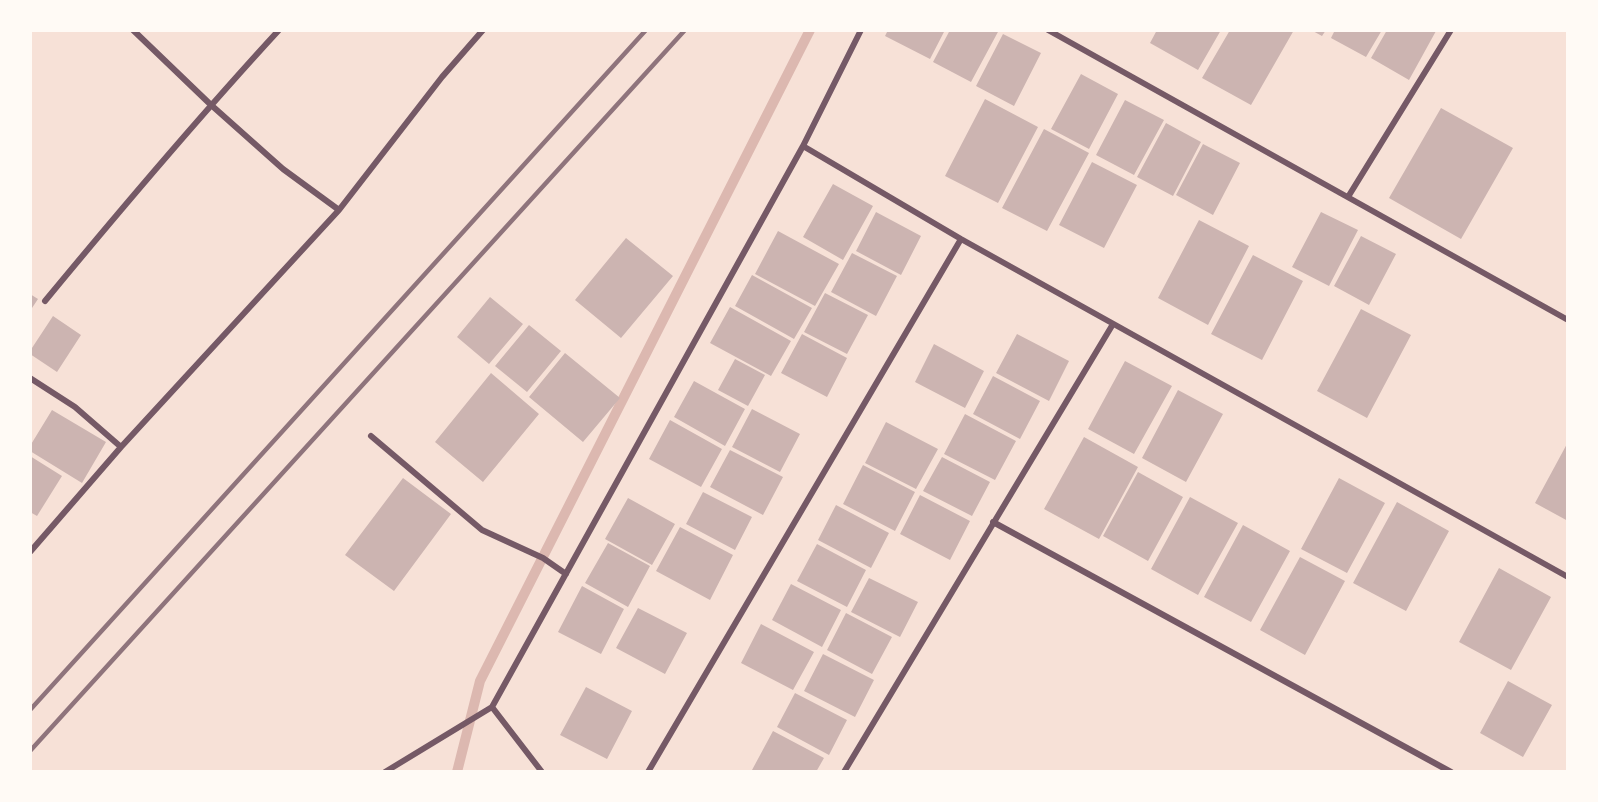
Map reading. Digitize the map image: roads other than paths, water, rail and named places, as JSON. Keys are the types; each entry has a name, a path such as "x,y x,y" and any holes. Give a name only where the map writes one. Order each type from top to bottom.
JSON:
{"street":[{"path":"133,30 210,104 283,169 339,210"},
{"path":"45,302 114,216 210,104 279,30"},
{"path":"30,552 33,543 339,210 442,77 483,30"},
{"path":"385,772 489,708 804,146 861,30"},
{"path":"1048,30 1568,320"},
{"path":"1348,196 1451,30"},
{"path":"804,146 961,239 1568,577"},
{"path":"648,772 961,239"},
{"path":"844,772 1113,324"},
{"path":"30,378 75,407 121,447"},
{"path":"371,436 482,530 543,558 566,574"},
{"path":"993,522 1451,772"},
{"path":"489,708 542,772"}],"waterway":[{"path":"457,772 480,681 810,30"}],"railway":[{"path":"30,710 646,30"},
{"path":"30,751 685,30"}]}
